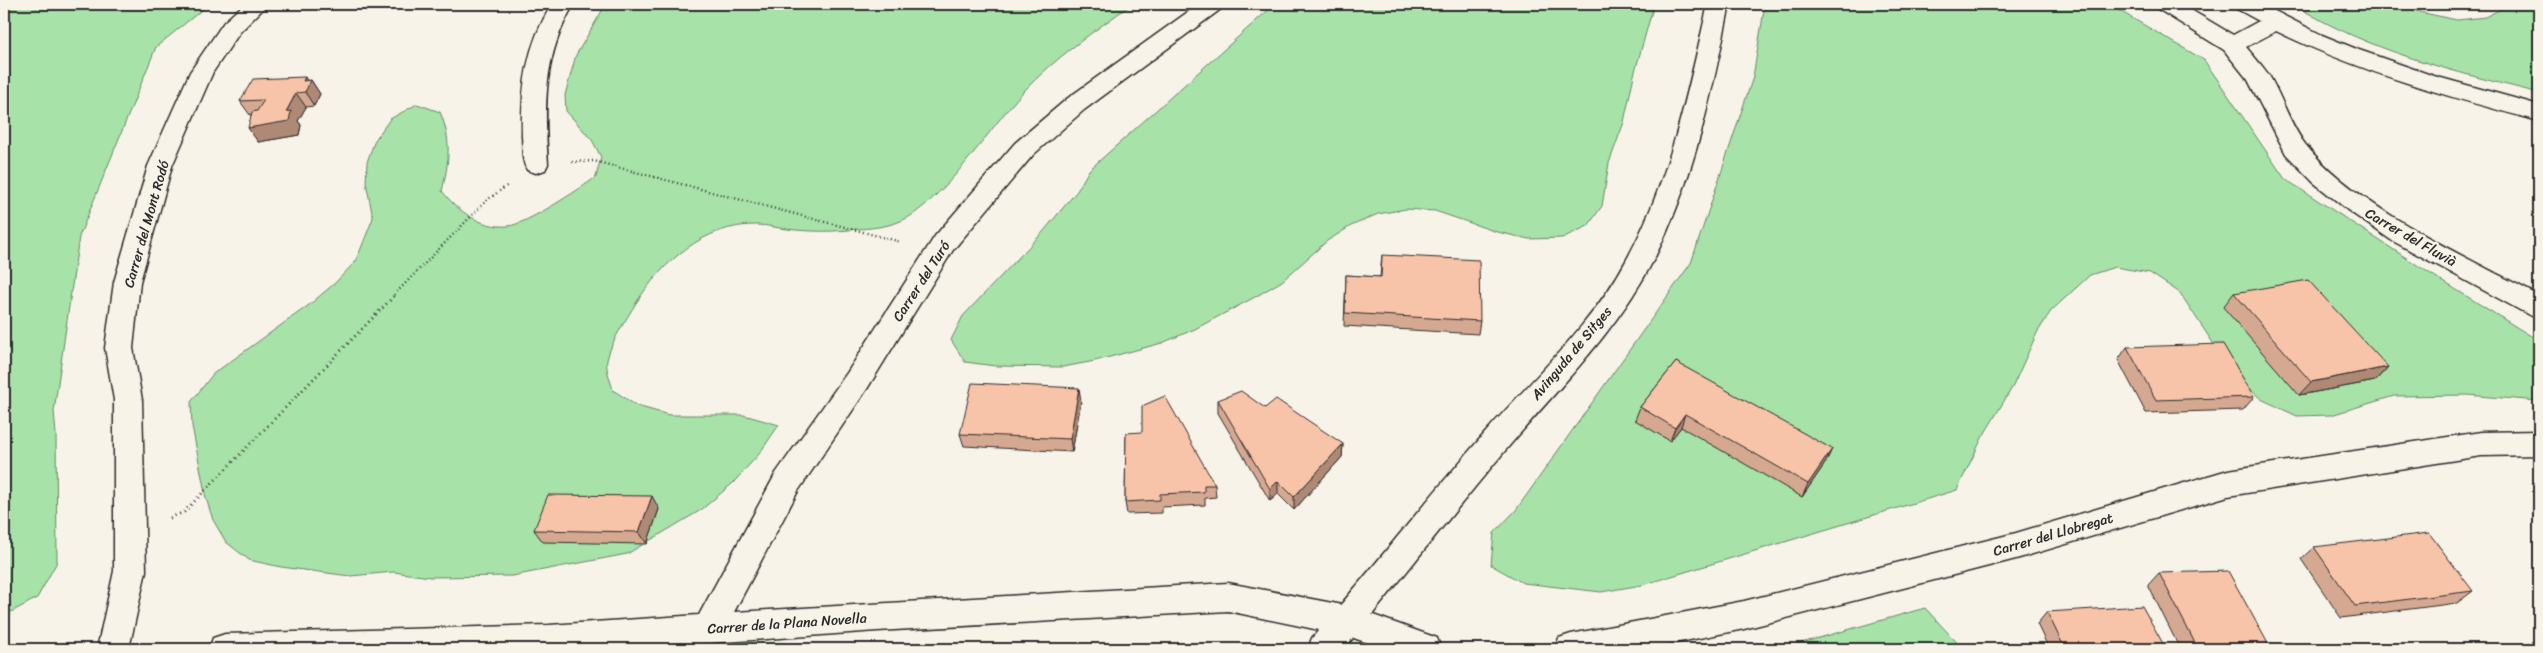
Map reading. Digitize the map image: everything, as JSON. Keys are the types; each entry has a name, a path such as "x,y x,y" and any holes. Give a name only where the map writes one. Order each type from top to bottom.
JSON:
{"street":[{"name":"Carrer del Mont Rodó","path":"113,649 130,571 128,400 119,348 127,282 160,166 202,72 232,27 257,4"},
{"path":"536,164 532,108 538,58 554,16 563,4"},
{"name":"Carrer del Turó","path":"708,628 787,482 856,381 939,252 1024,149 1076,104 1213,4"},
{"name":"Avinguda de Sitges","path":"1324,649 1492,445 1601,320 1639,263 1664,207 1695,115 1719,4"},
{"name":"Carrer del Fluvià","path":"2166,4 2232,45 2258,77 2295,148 2322,176 2358,205 2400,233 2539,308"},
{"path":"2245,4 2275,22 2317,42 2423,80 2539,113"},
{"path":"2232,45 2275,22"},
{"name":"Carrer del Llobregat","path":"1571,649 1744,615 2016,546 2228,483 2481,444 2539,443"},
{"name":"Carrer de la Plana Novella","path":"224,649 549,640 708,628 1228,597 1348,620"},
{"path":"1348,620 1425,649"}],"path":[{"path":"594,162 939,252"},
{"path":"184,512 487,200"}],"green space":[{"path":"4,4 209,4 156,47 79,237 54,411 56,435 57,562 37,598 4,616"},
{"path":"606,4 1132,4 1075,45 1035,80 1010,107 945,186 909,217 881,227 840,231 805,231 761,225 738,226 703,238 687,248 659,273 636,303 612,345 607,363 607,371 613,390 637,406 669,415 744,415 779,425 759,454 733,483 701,510 627,554 512,576 430,577 394,572 350,576 281,567 249,560 226,542 213,520 206,498 192,426 191,402 213,374 309,305 335,283 356,261 373,218 366,182 367,162 375,140 390,119 417,104 440,112 444,122 448,151 442,191 455,205 470,217 479,221 498,226 508,226 527,220 578,190 596,177 601,157 592,140 566,111 565,95 576,55"},
{"path":"1275,4 1654,4 1634,75 1624,122 1609,163 1602,206 1588,226 1562,238 1529,239 1497,232 1435,211 1406,209 1378,214 1351,226 1327,241 1282,281 1195,329 1162,343 1095,361 1063,367 995,366 965,362 951,340 963,316 1043,232 1077,191 1089,170"},
{"path":"1765,4 2108,4 2204,60 2285,179 2434,276 2539,341 2539,401 2467,395 2394,396 2331,415 2297,416 2261,399 2234,375 2180,293 2150,273 2115,267 2090,275 2051,311 2037,333 2013,386 1982,438 1957,490 1642,585 1601,592 1523,583 1491,565 1494,533 1516,510 1691,263 1753,77"},
{"path":"2293,4 2393,4 2457,20 2485,17 2511,4 2539,4 2539,93 2444,68 2381,47 2351,35"},
{"path":"1925,608 1963,649 1780,649"}],"building":[{"path":"305,77 303,81 311,80 305,92 296,93 286,112 291,111 289,121 248,128 252,112 257,111 264,100 240,101 253,79"},
{"path":"1382,255 1479,260 1480,321 1345,313 1346,275 1381,277"},
{"path":"2308,280 2388,367 2311,382 2234,293"},
{"path":"2223,344 2254,397 2156,400 2127,347"},
{"path":"1676,362 1832,449 1808,484 1685,414 1675,428 1640,407"},
{"path":"972,383 1079,388 1070,439 960,434"},
{"path":"1241,391 1265,408 1276,399 1343,444 1294,497 1278,481 1270,489 1218,400"},
{"path":"1165,396 1215,485 1204,485 1204,492 1160,494 1160,500 1125,502 1126,433 1142,432 1142,406"},
{"path":"548,495 652,496 639,532 534,530"},
{"path":"2429,533 2473,591 2355,606 2314,547"},
{"path":"2228,571 2271,649 2198,649 2159,573"},
{"path":"2142,606 2166,649 2065,649 2047,612"}]}
